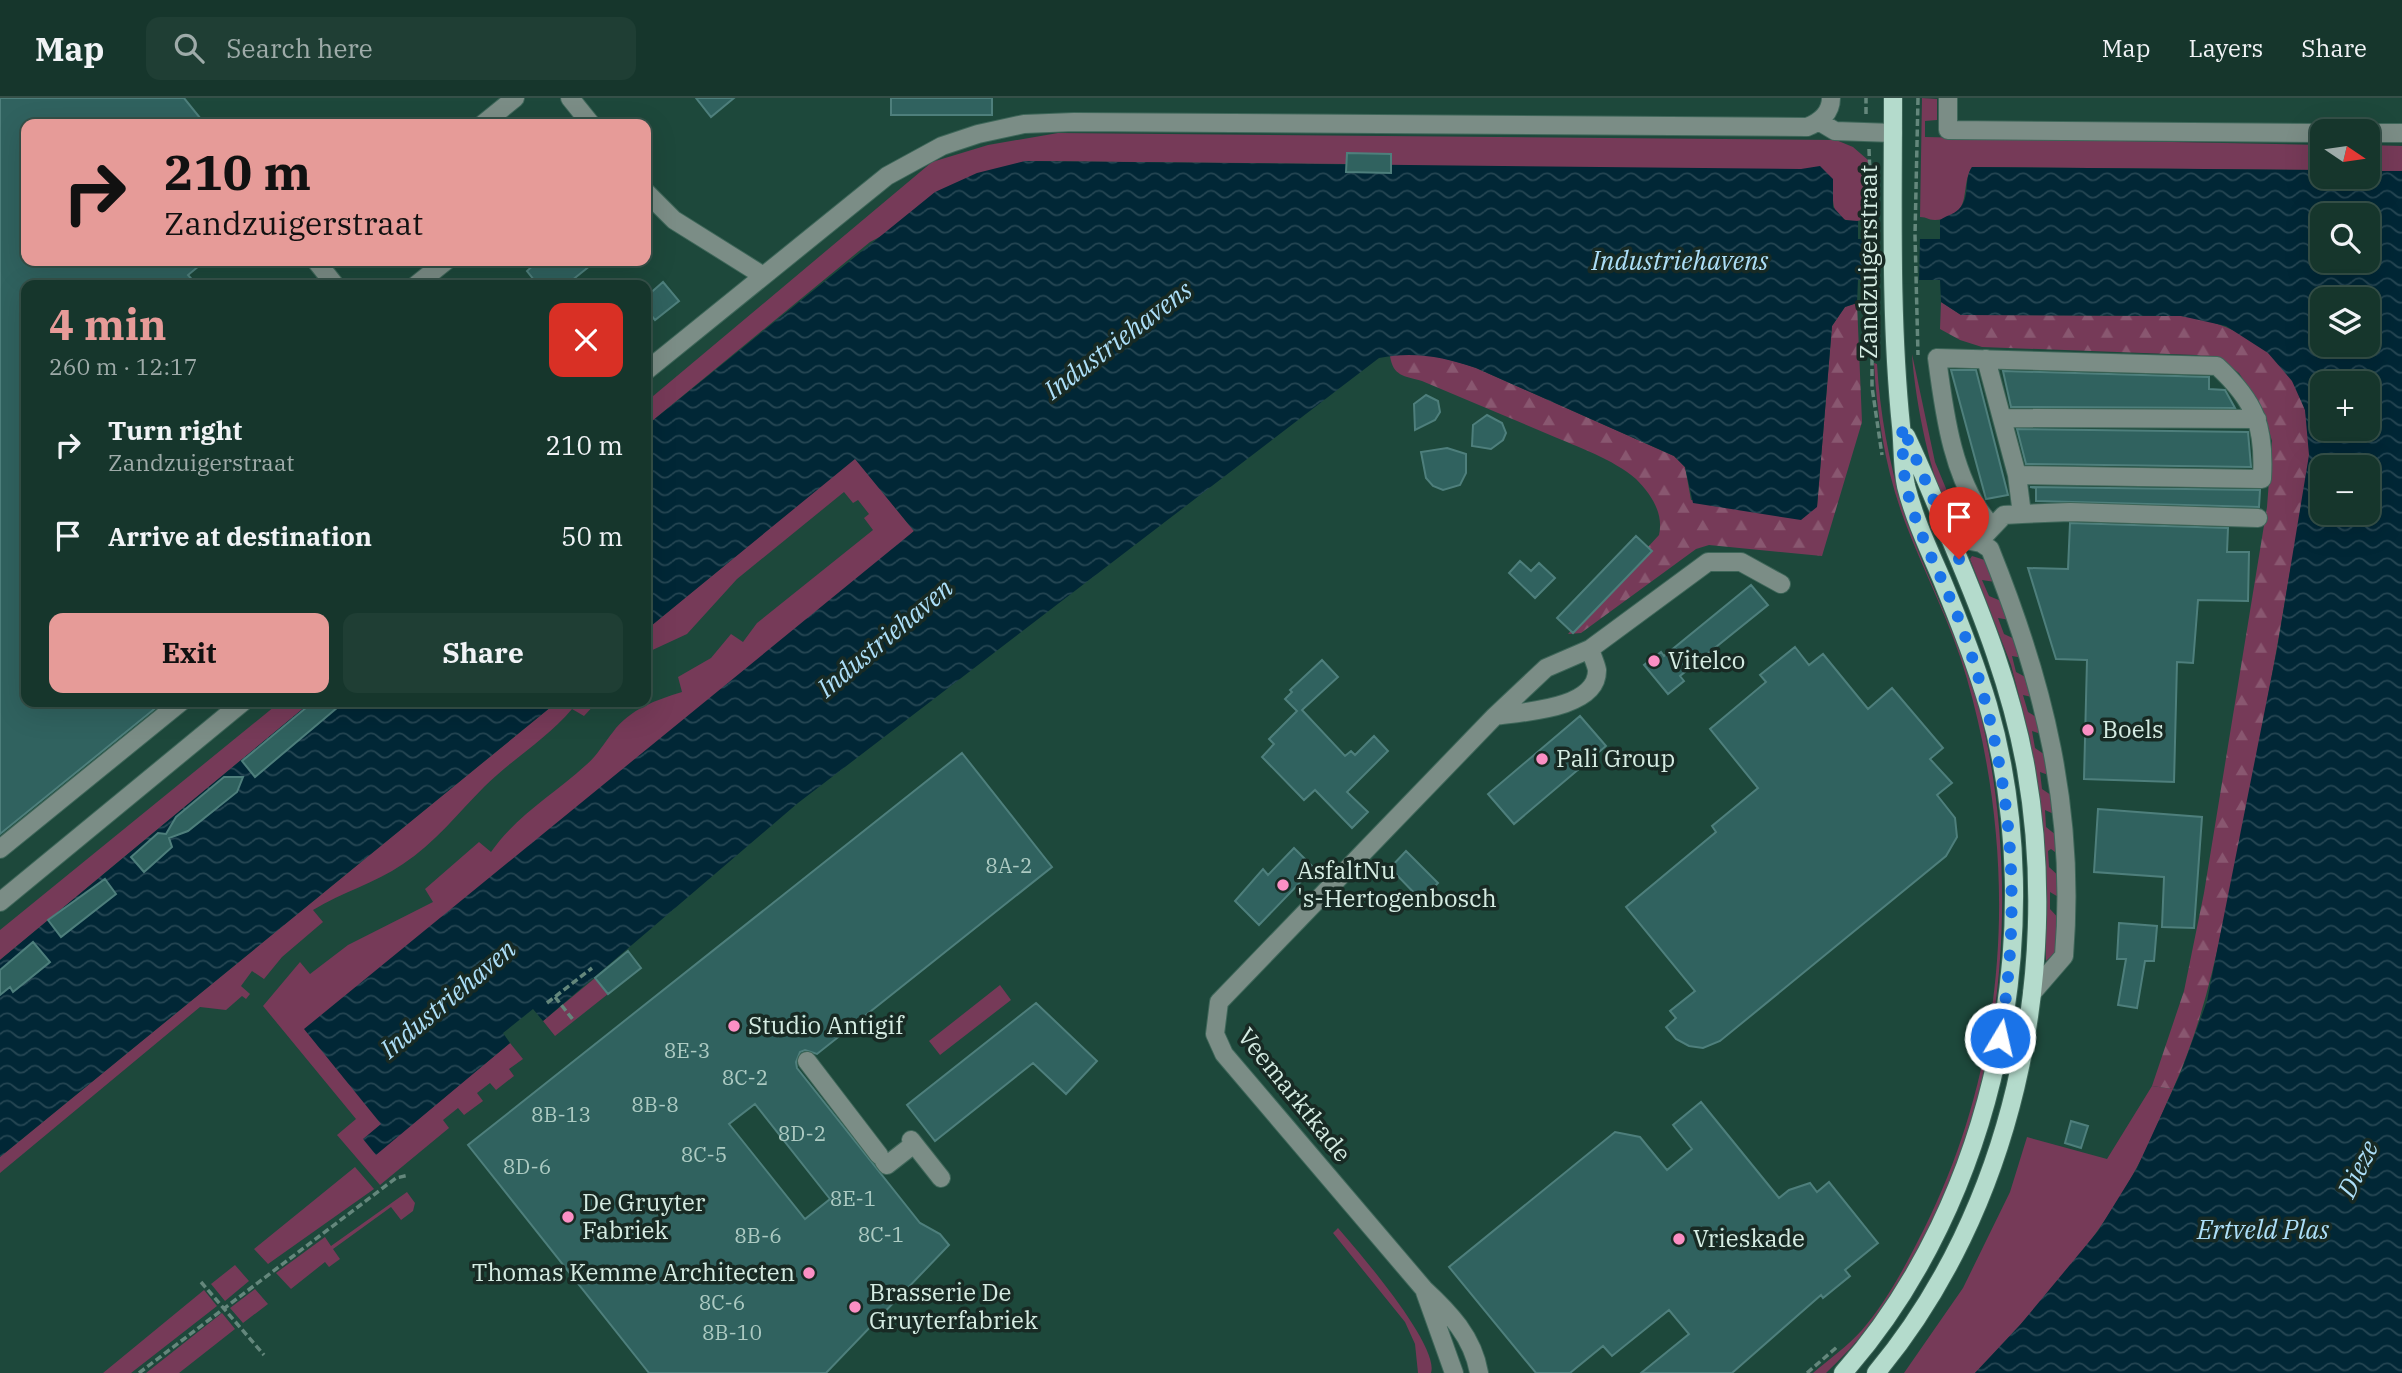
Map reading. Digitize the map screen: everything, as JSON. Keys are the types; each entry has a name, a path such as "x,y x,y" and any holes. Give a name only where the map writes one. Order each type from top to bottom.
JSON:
{"main road":[{"name":"Zandzuigerstraat","path":"1843,1373 1892,1310 1955,1192 1978,1130 1996,1062 2008,990 2012,923 2012,846 2002,773 1989,708 1965,636 1906,485 1895,372 1892,234 1894,98"},
{"name":"Zandzuigerstraat","path":"1876,1373 1913,1322 1950,1259 1978,1201 2001,1138 2020,1067 2032,993 2036,925 2035,846 2026,769 2010,697 1988,628 1902,426"}],"street":[{"path":"489,119 515,98"},
{"path":"570,98 587,119"},
{"path":"651,367 887,176 942,146 978,134 1024,124 1807,127 1820,122 1831,105 1831,98"},
{"path":"1948,98 1948,130 2310,133"},
{"path":"1820,122 1835,131 1893,133"},
{"path":"2380,133 2402,133"},
{"path":"651,197 674,220 762,275"},
{"path":"320,266 331,280"},
{"path":"427,280 441,266"},
{"path":"1991,525 1972,500 1959,466 1941,391 1937,358 2217,366 2234,381 2257,419 2264,443 2262,479 2017,475"},
{"path":"1986,359 2017,475 2022,514"},
{"path":"2002,418 2257,419"},
{"path":"1981,543 1991,525 2004,515 2070,512 2258,518"},
{"path":"1949,537 1981,543 1990,549 2013,605 2043,700 2056,762 2067,845 2064,956 2032,993"},
{"name":"Veemarktkade","path":"1479,1373 1468,1342 1451,1314 1424,1289 1224,1054 1215,1034 1219,1002 1225,992 1495,716 1546,668 1590,649 1709,562 1741,562 1781,583"},
{"path":"1495,716 1576,702 1593,685 1597,670 1590,649"},
{"path":"0,849 175,707"},
{"path":"0,902 237,707"},
{"path":"807,1061 887,1165 913,1142 941,1178"},
{"name":"Veemarktkade","path":"1424,1289 1454,1373"}],"path":[{"name":"Zandzuigerstraat","path":"1866,98 1866,134 1871,162 1872,387 1884,462"},
{"path":"1915,285 1918,98"},
{"path":"547,1003 592,968"},
{"path":"555,997 574,1021"},
{"path":"139,1373 392,1181 410,1175"},
{"path":"201,1282 264,1356"},
{"path":"1807,1373 1843,1342"}],"green space":[{"path":"1922,98 1937,99 1937,120 1925,121 1925,137 2310,145 2310,170 1972,167 1964,200 1956,213 1948,218 1935,220 1920,217"},
{"path":"1058,133 1836,140 1853,147 1868,160 1868,219 1852,221 1839,216 1834,206 1833,179 1346,164 1025,161 870,242 651,422 651,398 932,162 988,145"},
{"path":"2380,145 2402,146 2402,171 2380,171"},
{"path":"1941,302 1961,315 2181,316 2201,319 2240,333 2273,357 2298,390 2305,410 2309,451 2305,496 2259,743 2214,966 2186,1059 2173,1089 2152,1086 2184,991 2204,893 2267,507 2272,441 2263,410 2239,373 2221,360 2196,355 1982,347 1960,340 1940,329"},
{"path":"1857,303 1862,422 1822,556 1709,545 1696,549 1581,633 1568,634 1659,535 1660,519 1647,491 1636,479 1606,459 1400,374 1391,363 1390,356 1423,355 1476,368 1674,456 1685,467 1691,500 1817,507 1832,326 1845,307"},
{"path":"1912,354 1935,462 1960,522 1958,525 1940,492 1926,444"},
{"path":"1874,363 1877,364 1880,401 1890,457 1904,512 1963,658 1979,708 1995,792 2002,880 1999,971 1986,1062 1963,1150 1929,1233 1883,1308 1826,1373 1813,1373 1851,1342 1871,1319 1896,1281 1924,1229 1953,1163 1974,1096 1989,1027 1997,958 1999,888 1994,818 1984,748 1961,659 1905,522 1893,484 1880,424"},
{"path":"855,458 914,531 381,1124 376,1154 510,1043 523,1059 509,1069 514,1076 496,1090 490,1083 477,1093 483,1101 464,1115 458,1108 443,1120 449,1128 380,1185 337,1135 356,1119 263,1006 300,962 310,974 348,945 433,902 425,889 479,842 491,852 512,827 590,761 627,717 643,707 651,707 653,702 682,692 678,677 711,658 731,634 743,642 757,623 873,530 864,518 869,514 858,500 853,503 844,492 737,579 687,634 651,651 651,626"},
{"path":"1972,556 1988,561 1995,582 1982,580 1989,596 2006,603 2010,620 1998,618 2004,634 2021,642 2023,658 2012,656 2016,672 2033,681 2036,698 2023,695 2028,712 2043,721 2044,735 2032,731 2035,748 2051,759 2051,776 2040,772 2042,789 2057,799 2056,815 2045,810 2046,827 2061,839 2059,855 2051,849 2048,851 2049,867 2063,880 2060,898 2050,892 2050,909 2063,923 2061,947 2046,961 2045,858 2030,739 2011,665 1970,559"},
{"path":"274,707 305,707 0,960 0,930"},
{"path":"551,707 592,707 584,716 572,709 552,730 484,787 415,856 381,877 313,910 323,922 282,957 264,979 252,971 241,986 250,994 246,999 242,996 226,1010 200,1007 0,1173 0,1157"},
{"path":"595,978 608,994 555,1036 543,1021"},
{"path":"1000,985 1011,1000 940,1055 929,1041"},
{"path":"2152,1086 2173,1089 2142,1158 2103,1223 2042,1301 1975,1373 1904,1373 1963,1288 2010,1192 2027,1137 2107,1159"},
{"path":"355,1167 374,1189 268,1264 254,1249"},
{"path":"407,1192 415,1203 413,1211 401,1220 391,1207 333,1249 340,1259 329,1267 325,1262 291,1289 276,1273 325,1237 331,1246"},
{"path":"1338,1228 1379,1277 1411,1322 1423,1342 1430,1360 1431,1373 1418,1373 1415,1344 1405,1322 1333,1233"},
{"path":"235,1265 249,1281 225,1301 211,1284"},
{"path":"255,1289 268,1304 243,1323 230,1308"},
{"path":"204,1290 217,1306 131,1373 103,1373"},
{"path":"222,1313 235,1329 179,1373 146,1373"}],"water":[{"path":"1025,161 1801,169 1820,166 1833,179 1833,207 1845,220 1858,221 1858,239 1940,239 1940,220 1957,211 1963,204 1972,167 2310,170 2310,189 2380,189 2380,171 2402,171 2402,1373 1975,1373 2020,1325 2098,1231 2137,1168 2181,1072 2207,1001 2277,649 2309,455 2305,410 2292,381 2268,353 2226,326 2181,316 1961,315 1941,302 1940,280 1858,280 1857,303 1845,307 1832,326 1817,507 1801,520 1693,503 1685,467 1674,456 1476,368 1428,356 1379,358 798,803 543,1021 533,1009 503,1033 510,1043 376,1155 363,1139 381,1124 304,1029 914,531 855,459 651,626 651,422 935,192 977,173"},
{"path":"305,707 551,707 0,1157 0,960"}],"pier":[{"path":"1868,236 1920,236 1919,284 1868,283"}],"building":[{"path":"0,98 184,98 201,119 21,119 21,266 199,266 188,275 192,280 21,280 21,707 157,707 0,834"},
{"path":"696,98 734,98 711,117"},
{"path":"891,98 992,98 992,115 891,115"},
{"path":"1347,153 1391,154 1391,173 1346,172"},
{"path":"532,266 590,266 572,280 534,280 527,271"},
{"path":"663,282 679,301 655,320 651,315 651,293"},
{"path":"1951,370 1976,370 2008,495 1986,499"},
{"path":"2003,371 2209,377 2209,389 2225,390 2235,408 2011,407"},
{"path":"1426,395 1438,401 1440,412 1435,420 1415,430 1414,404"},
{"path":"1487,415 1502,423 1506,433 1503,440 1491,449 1472,446 1473,425"},
{"path":"2017,429 2248,432 2251,467 2026,464"},
{"path":"1447,448 1466,454 1466,473 1460,485 1443,490 1433,486 1426,478 1421,452"},
{"path":"2030,487 2260,490 2259,507 2036,501 2036,488"},
{"path":"2070,523 2228,528 2227,552 2249,552 2248,601 2198,600 2193,663 2177,662 2174,782 2084,779 2087,660 2056,659 2028,568 2068,569"},
{"path":"1636,536 1652,551 1573,633 1557,618"},
{"path":"1520,561 1531,571 1539,563 1555,578 1535,598 1509,573"},
{"path":"1751,585 1768,605 1680,676 1684,681 1668,694 1644,665 1661,652 1664,656"},
{"path":"1795,647 1809,665 1823,654 1868,709 1892,688 1943,748 1930,759 1952,783 1937,795 1955,818 1957,837 1946,856 1720,1041 1703,1048 1689,1046 1676,1039 1666,1027 1676,1018 1670,1011 1695,991 1626,907 1716,832 1712,826 1758,788 1710,729 1766,682 1760,675"},
{"path":"1322,660 1338,677 1302,710 1345,756 1351,751 1355,755 1374,736 1388,751 1347,792 1368,812 1352,828 1315,790 1304,800 1262,757 1274,744 1269,739 1297,711 1285,699 1292,692 1290,690"},
{"path":"307,707 338,707 255,777 242,761"},
{"path":"1580,716 1606,746 1514,824 1488,794"},
{"path":"962,753 1052,867 817,1054 805,1050 800,1052 797,1068 920,1223 940,1234 949,1245 826,1373 649,1373 468,1145","holes":["755,1104 830,1199 805,1219 729,1124"]},
{"path":"224,777 243,777 237,792 188,831 169,838 172,847 144,872 131,857 158,833 166,834 176,817"},
{"path":"2098,809 2202,817 2194,928 2162,927 2164,877 2094,872"},
{"path":"1294,848 1314,868 1259,925 1235,901 1263,869 1268,875"},
{"path":"1406,851 1438,883 1421,900 1390,868"},
{"path":"105,879 116,894 61,937 48,920"},
{"path":"2119,923 2157,926 2154,961 2145,961 2137,1008 2118,1005 2126,959 2117,959"},
{"path":"33,942 50,962 13,992 10,987 0,995 0,970"},
{"path":"628,951 641,968 608,994 595,978"},
{"path":"1036,1003 1097,1061 1066,1094 1033,1063 935,1141 907,1105"},
{"name":"Vrieskade","path":"1701,1102 1779,1198 1789,1190 1810,1183 1817,1192 1829,1182 1878,1243 1845,1270 1850,1276 1823,1298 1821,1295 1732,1373 1641,1373 1689,1334 1669,1310 1612,1356 1603,1346 1570,1373 1536,1373 1449,1267 1615,1132 1640,1137 1667,1170 1692,1149 1673,1125"},
{"path":"2071,1121 2088,1126 2081,1148 2065,1143"}],"place":[{"name":"Vitelco","path":"1654,661"},
{"name":"Boels","path":"2088,730"},
{"name":"Pali Group","path":"1542,759"},
{"name":"AsfaltNu 's-Hertogenbosch","path":"1283,885"},
{"name":"Studio Antigif","path":"734,1026"},
{"name":"De Gruyter Fabriek","path":"568,1217"},
{"name":"Vrieskade","path":"1679,1239"},
{"name":"Thomas Kemme Architecten","path":"809,1273"},
{"name":"Brasserie De Gruyterfabriek","path":"855,1307"}],"route":[{"path":"1959,559 1927,478 1902,426 1906,485 1965,636 1989,708 2002,773 2012,846 2012,923 2008,990 2000,1038"}],"water label":[{"name":"Industriehavens","path":"1680,261"},
{"name":"Industriehavens","path":"1118,340"},
{"name":"Industriehaven","path":"885,638"},
{"name":"Industriehaven","path":"448,999"},
{"name":"Dieze","path":"2358,1169"},
{"name":"Ertveld Plas","path":"2263,1230"}]}
